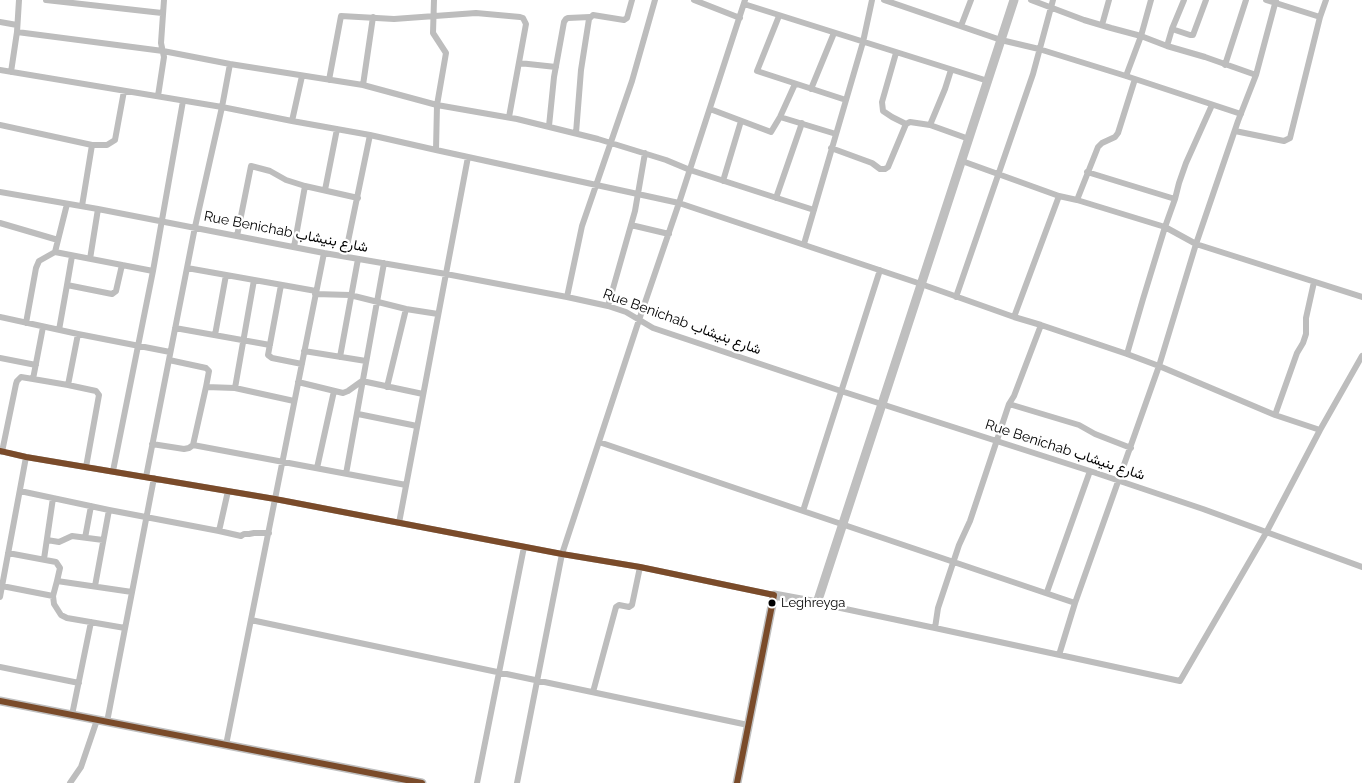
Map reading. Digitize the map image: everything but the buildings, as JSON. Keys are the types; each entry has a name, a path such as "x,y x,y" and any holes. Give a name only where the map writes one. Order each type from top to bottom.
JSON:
{"street":[{"path":"10,72 19,0"},
{"path":"46,0 162,13"},
{"path":"158,96 164,61 161,43 164,0"},
{"path":"434,0 433,33 446,53 437,105 436,150"},
{"path":"549,126 556,67 566,19 590,17 593,15 624,20 627,18 632,0"},
{"path":"567,297 582,226 632,81 655,0"},
{"path":"694,0 740,18"},
{"path":"804,244 863,42 872,0"},
{"path":"884,0 905,4 1001,40 1039,49 1241,114"},
{"path":"961,26 971,0"},
{"path":"817,603 1014,0"},
{"path":"1031,0 1050,8 1141,36 1256,75"},
{"path":"956,297 1033,74 1053,0"},
{"path":"1102,25 1109,0"},
{"path":"1126,76 1141,36 1151,0"},
{"path":"1167,46 1184,0"},
{"path":"1172,29 1193,35 1206,0"},
{"path":"1225,65 1246,0"},
{"path":"1266,0 1320,17"},
{"path":"1235,131 1284,141 1290,138 1320,17 1326,0"},
{"path":"517,783 562,554 745,2 779,16 988,82"},
{"path":"1059,655 1075,603 1160,366 1196,244 1256,75 1275,2"},
{"path":"329,80 341,16 394,19 476,13 520,17 523,18 526,24 509,118"},
{"path":"779,16 757,71 846,100"},
{"path":"364,85 373,17"},
{"path":"576,133 581,70 590,17"},
{"path":"0,22 17,28 364,85 437,105 549,126 645,153 690,170 814,210"},
{"path":"811,89 834,33"},
{"path":"896,53 882,102 883,111 906,124 913,122 930,125 969,139"},
{"path":"519,63 556,67"},
{"path":"146,477 195,227 230,64"},
{"path":"0,70 222,107 370,135 679,203 1128,354 1275,415 1320,430"},
{"path":"930,125 951,70"},
{"path":"292,121 302,76"},
{"path":"1077,200 1098,147 1115,137 1118,133 1136,79"},
{"path":"710,109 772,132 795,84"},
{"path":"0,125 92,144 107,145 115,140 124,91"},
{"path":"113,471 153,272 184,101"},
{"path":"1128,354 1186,163 1212,105"},
{"path":"780,117 836,134"},
{"path":"723,181 741,121"},
{"path":"776,198 802,123"},
{"path":"831,148 872,163 880,169 885,169 888,167 906,124"},
{"path":"325,190 337,129"},
{"path":"345,256 370,135"},
{"path":"82,206 92,144"},
{"path":"608,306 635,211 645,153"},
{"path":"399,523 468,157"},
{"path":"962,161 1059,196 1165,227 1196,244 1362,297"},
{"path":"237,236 251,166 270,171 286,180 305,186 358,198"},
{"path":"1088,172 1175,199"},
{"path":"294,247 305,186"},
{"name":"Rue Benichab شارع بنيشاب","path":"0,192 446,274 608,306 626,312 653,328 841,391 1090,470 1362,567"},
{"path":"1014,317 1059,196"},
{"path":"55,252 67,204"},
{"path":"90,260 98,209"},
{"path":"0,223 58,240"},
{"path":"630,225 669,234"},
{"path":"26,323 36,268 39,261 55,252 153,272"},
{"path":"226,745 324,252"},
{"path":"59,330 72,256"},
{"path":"340,357 358,258"},
{"path":"346,474 384,263"},
{"path":"67,285 112,294 116,292 122,265"},
{"path":"187,268 316,292 350,295 406,309 438,314"},
{"path":"802,511 880,270"},
{"path":"215,335 226,275"},
{"path":"235,388 254,280"},
{"path":"1275,415 1297,353 1304,340 1307,328 1306,318 1314,282"},
{"path":"281,285 268,355 270,358 302,364"},
{"path":"387,387 406,309"},
{"path":"0,317 170,352"},
{"path":"935,628 938,608 959,545 970,521 1009,404 1014,396 1041,325"},
{"path":"33,379 43,327"},
{"path":"175,328 270,344"},
{"path":"68,384 78,334"},
{"path":"304,351 366,361"},
{"path":"86,467 99,395 96,391 68,384 21,377 17,381 1,451 26,457 276,499 524,547 640,567 1180,681 1266,533 1320,430 1362,356"},
{"path":"0,358 36,364"},
{"path":"169,360 209,370 193,446"},
{"path":"298,382 346,392 362,381 423,394"},
{"path":"206,387 235,388 294,401"},
{"path":"317,468 334,391"},
{"path":"1009,404 1079,425 1094,434 1130,448"},
{"path":"358,414 418,426"},
{"path":"599,442 1075,603"},
{"path":"152,444 184,449 193,446 406,486"},
{"path":"0,597 2,573 8,553 26,457"},
{"path":"1047,592 1090,470"},
{"path":"107,722 154,478"},
{"path":"20,491 241,536 254,532 269,533"},
{"path":"219,531 228,491"},
{"path":"44,559 54,498"},
{"path":"85,538 91,506"},
{"path":"94,586 109,510"},
{"path":"47,540 60,542 72,536 103,540"},
{"path":"477,783 524,547"},
{"path":"8,553 52,560 59,565 60,568 53,596 54,604 61,615 67,618 125,628"},
{"path":"593,692 616,607 619,605 629,607 632,605 640,567"},
{"path":"57,580 132,592"},
{"path":"2,586 53,596"},
{"path":"737,783 774,596"},
{"path":"251,620 748,725"},
{"path":"72,715 91,622"},
{"path":"0,667 79,683"},
{"path":"0,701 422,783"},
{"path":"70,783 81,767 97,720"}],"transit line":[{"path":"0,451 275,499 562,554 640,567 774,595 737,783"},
{"path":"0,701 422,783"}],"place":[{"name":"Leghreyga","path":"772,603"}]}
